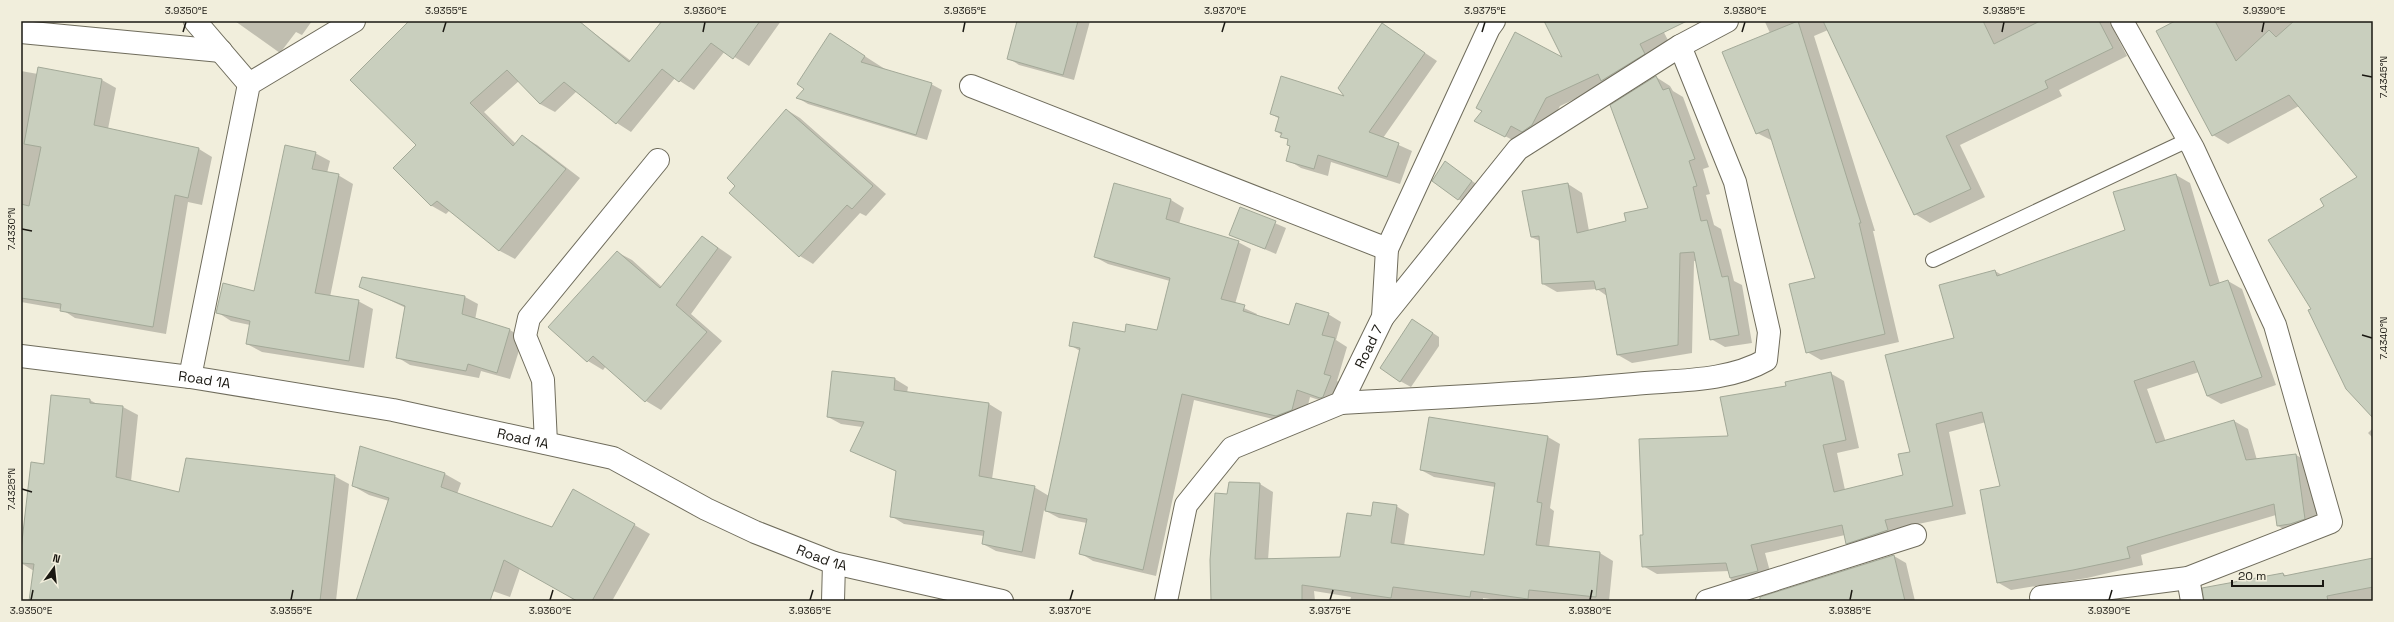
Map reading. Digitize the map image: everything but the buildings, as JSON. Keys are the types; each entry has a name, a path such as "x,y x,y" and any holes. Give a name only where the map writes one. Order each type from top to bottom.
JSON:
{"street":[{"path":"195,21 249,84"},
{"path":"190,377 249,84 354,21"},
{"name":"Road 7","path":"1341,403 1383,317 1386,249 1489,28 1494,21"},
{"path":"1383,317 1518,149 1680,46 1727,21"},
{"path":"2041,597 2188,578 2332,522 2275,325 2188,140 2122,21"},
{"path":"21,32 221,51"},
{"path":"1166,601 1186,505 1232,448 1341,403 1556,391 1658,382 1748,370 1766,360 1768,332 1735,182 1680,46"},
{"path":"971,86 1386,249"},
{"path":"546,443 543,380 525,336 529,318 658,160"},
{"name":"Road 1A","path":"21,356 190,377 393,410 614,458 706,509 755,532 834,563 1002,601"},
{"path":"1707,601 1915,535"},
{"path":"833,601 834,563"},
{"path":"2188,578 2192,601"}],"lane":[{"path":"1933,260 2188,140"}]}
